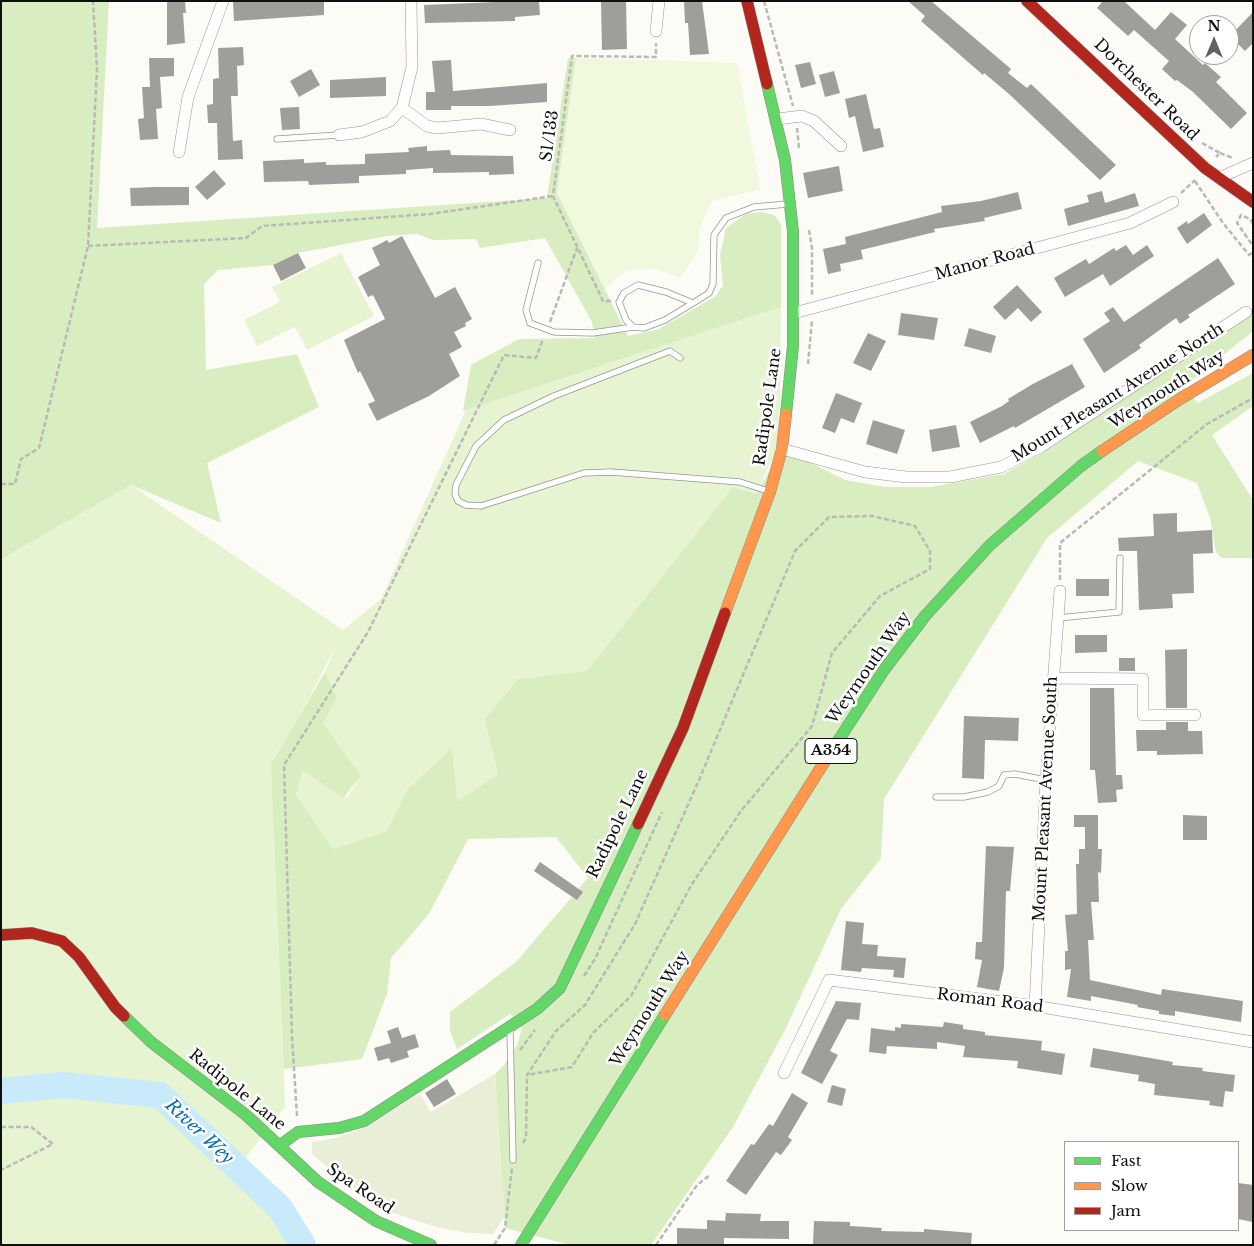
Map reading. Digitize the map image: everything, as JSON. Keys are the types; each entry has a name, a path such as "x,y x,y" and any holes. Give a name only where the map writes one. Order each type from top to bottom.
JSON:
{"main road":[{"name":"Radipole Lane","path":"1,935 32,933 62,941 79,957 115,1007 151,1042 246,1115 279,1146 286,1138 298,1132 339,1128 364,1120 537,1009 560,988 577,956 608,883 683,728 770,492 782,449 791,373 794,313 793,232 785,160 777,119 747,1"},
{"name":"Dorchester Road","path":"1026,1 1205,168 1251,199"},
{"name":"Weymouth Way","path":"521,1245 838,740 884,670 925,616 990,545 1081,466 1115,442 1252,355"},
{"name":"Spa Road","path":"279,1146 318,1182 356,1208 401,1234 431,1245"}],"street":[{"path":"179,152 188,97 223,1"},
{"path":"339,135 362,132 390,121 402,108 412,67 411,1"},
{"path":"656,31 659,1"},
{"path":"402,108 427,126 437,128 481,124 510,130"},
{"path":"777,119 802,116 814,121 841,146"},
{"path":"1219,178 1253,163"},
{"name":"Manor Road","path":"794,313 1130,223 1173,202"},
{"name":"Mount Pleasant Avenue North","path":"782,449 865,472 906,477 950,477 1001,467 1042,446 1246,312"},
{"name":"Mount Pleasant Avenue South","path":"1035,1006 1046,780 1060,591"},
{"path":"1053,678 1143,679 1143,714 1195,715"},
{"name":"Roman Road","path":"784,1073 829,980 1035,1006 1253,1042"}],"lane":[{"path":"276,138 339,135"},
{"path":"538,262 526,310 530,323 554,332 593,333 633,326 644,328 655,325 709,293 714,284 714,235 726,218 754,207 790,204"},
{"path":"633,326 626,320 619,302 624,293 638,285 666,292 693,303"},
{"path":"680,358 670,351 554,396 504,420 476,446 456,485 454,494 458,501 466,505 481,506 584,473 611,472 740,482 770,492"},
{"path":"1058,618 1119,612 1120,558"},
{"path":"936,796 964,796 988,792 998,786 1004,775 1015,774 1046,780"},
{"path":"509,1026 513,1160"}],"path":[{"path":"1,484 15,484 21,459 39,448 88,246 96,69 93,1"},
{"name":"S1/133","path":"553,196 572,56 656,58 656,31"},
{"path":"1173,202 1205,168"},
{"path":"1195,180 1223,223 1249,255 1253,252"},
{"path":"88,246 246,238 262,226 430,214 553,196 603,301 619,302"},
{"path":"1253,224 1250,219 1241,215 1237,223 1253,246"},
{"path":"298,1132 292,1036 284,765 368,632 504,355 536,358 578,248"},
{"path":"1060,591 1060,543 1207,424 1253,398"},
{"path":"494,1245 505,1228 513,1160 526,1138 527,1075 556,1031 585,1005 635,924 700,780 795,551 829,517 872,516 915,526 930,551 930,569 880,596 832,653 812,726 741,811 692,884 631,996 593,1033 572,1067 527,1075"},
{"path":"1,1127 31,1128 53,1144 1,1170"},
{"path":"656,1245 697,1185 710,1175"}],"green space":[{"path":"1,1 109,1 97,228 547,198 568,58 576,58 557,193 628,336 659,329 716,296 723,285 720,255 726,228 746,214 761,212 774,215 781,224 781,307 463,411 471,365 519,339 595,338 592,322 545,238 480,248 476,239 433,240 417,234 387,236 298,253 273,265 218,270 204,284 206,370 297,354 319,407 207,463 221,523 131,485 1,559"},
{"path":"576,58 737,63 760,189 712,201 700,227 698,252 680,278 654,268 625,271 605,289 557,193"},
{"path":"341,253 374,316 307,350 295,327 257,346 244,320 280,302 272,287"},
{"path":"781,307 780,405 777,449 756,494 733,487 587,671 518,679 486,719 498,774 456,803 452,749 407,790 387,831 333,849 296,795 303,770 347,798 361,776 322,722 337,697 325,672 337,643 275,765 285,1107 230,1178 285,1227 286,1245 1,1245 1,559 131,485 343,630 381,599 466,410"},
{"path":"1253,309 1253,331 1184,387 1198,403 1253,373 1253,406 1212,435 1253,500 1253,558 1222,558 1216,552 1210,518 1197,483 1138,461 1047,538 884,799 881,858 841,909 785,1030 733,1127 651,1245 570,1245 505,1228 495,1074 504,1065 517,1045 522,1029 510,1014 457,1049 450,1031 450,1012 516,962 588,878 556,837 468,839 429,914 391,958 387,994 362,1059 284,1069 271,765 325,672 337,697 323,723 361,776 343,798 303,770 296,795 333,849 387,831 407,790 452,748 457,802 498,774 485,719 518,679 587,671 733,487 756,494 782,449 845,480 885,487 931,487 1004,474 1049,449"},
{"path":"495,1074 505,1216 493,1234 468,1233 440,1228 390,1212 354,1191 312,1154 312,1142 336,1138 361,1129 420,1094 431,1112"}],"building":[{"path":"167,1 185,1 186,13 183,13 185,43 167,45"},
{"path":"324,1 324,15 234,21 233,2"},
{"path":"539,1 540,15 515,17 515,21 425,23 424,5"},
{"path":"626,1 627,49 602,50 601,2"},
{"path":"684,1 702,1 709,54 690,55 688,23 685,23"},
{"path":"908,1 931,1 1011,69 1008,73 1027,88 1031,84 1116,165 1100,180 1009,94 984,73 983,75 921,21 925,16"},
{"path":"1103,1 1124,1 1155,30 1171,12 1187,25 1175,39 1189,52 1189,65 1207,65 1221,77 1216,82 1247,113 1231,129 1193,92 1177,80 1175,81 1162,69 1169,61 1134,30 1128,36 1097,8"},
{"path":"1253,12 1253,43 1245,51 1239,45 1239,27"},
{"path":"243,47 244,65 237,66 238,96 231,96 233,141 242,140 243,159 218,160 217,123 208,123 207,105 213,104 213,79 219,78 218,48"},
{"path":"149,58 174,58 174,76 160,77 162,108 156,109 158,139 140,140 138,119 144,118 142,87 150,87"},
{"path":"451,60 453,91 547,83 547,102 490,106 451,106 451,110 426,110 426,92 435,92 432,61"},
{"path":"810,62 816,84 801,88 795,65"},
{"path":"311,69 320,85 299,97 290,81"},
{"path":"834,71 840,93 825,97 819,75"},
{"path":"386,77 386,96 330,98 330,80"},
{"path":"866,94 874,129 880,128 884,147 863,152 855,116 849,118 845,99"},
{"path":"299,107 300,129 282,130 280,108"},
{"path":"427,146 427,151 450,150 451,155 513,156 514,174 489,175 489,172 433,173 433,168 406,170 406,174 359,176 359,183 309,185 308,181 264,182 263,161 304,159 304,163 326,162 326,165 365,164 365,154 409,152 408,148"},
{"path":"839,166 843,191 808,198 803,173"},
{"path":"214,170 226,184 207,200 195,187"},
{"path":"189,187 189,205 131,206 130,188"},
{"path":"1102,191 1105,203 1135,193 1139,206 1068,226 1064,209 1089,202 1087,195"},
{"path":"1018,192 1022,209 984,218 985,221 934,229 935,232 861,250 863,259 840,264 841,271 828,274 823,249 846,244 845,237 942,212 941,206 981,201"},
{"path":"1204,213 1212,225 1187,244 1177,228 1187,221 1188,224"},
{"path":"402,236 435,298 455,287 472,319 465,323 466,326 454,332 462,347 449,354 460,376 429,396 377,421 368,404 375,401 360,371 358,373 344,340 385,319 373,295 368,297 358,277 380,265 372,248 387,240 389,243"},
{"path":"1126,245 1133,255 1147,245 1154,256 1110,286 1103,274 1065,297 1054,278 1086,259 1089,264 1114,248 1116,251"},
{"path":"298,253 306,268 281,281 273,265"},
{"path":"1218,258 1235,284 1188,315 1190,317 1180,324 1176,318 1139,345 1141,348 1104,373 1083,339 1110,321 1104,313 1113,307 1124,322"},
{"path":"1017,285 1042,312 1031,322 1018,308 1005,320 993,307"},
{"path":"901,313 938,318 934,340 898,335"},
{"path":"969,328 996,336 991,353 964,346"},
{"path":"868,333 886,341 871,371 853,363"},
{"path":"1072,364 1085,387 1015,428 1014,426 980,443 970,422 1002,406 1009,401 1008,399 1031,385"},
{"path":"836,393 862,403 854,423 841,418 835,433 822,428"},
{"path":"873,420 905,430 897,454 866,444"},
{"path":"956,425 960,447 932,452 929,430"},
{"path":"1177,513 1177,532 1212,530 1213,553 1193,554 1194,593 1172,594 1173,608 1139,610 1137,551 1119,551 1118,538 1154,536 1153,514"},
{"path":"1076,579 1109,579 1109,596 1076,596"},
{"path":"1075,635 1107,635 1107,652 1075,653"},
{"path":"1187,649 1187,708 1166,708 1165,650"},
{"path":"1119,658 1135,658 1135,671 1119,671"},
{"path":"1090,688 1114,688 1116,775 1122,775 1123,789 1116,790 1117,802 1098,803 1095,770 1090,770"},
{"path":"964,716 1019,718 1018,741 985,740 984,779 962,778"},
{"path":"1166,722 1188,722 1188,731 1202,731 1203,754 1157,755 1157,751 1137,751 1136,730 1166,730"},
{"path":"1074,815 1098,815 1098,849 1102,849 1101,873 1098,872 1099,902 1091,902 1094,940 1088,940 1090,980 1161,995 1162,989 1243,1001 1241,1022 1175,1011 1175,1016 1159,1014 1159,1011 1137,1007 1138,1005 1091,996 1091,1001 1067,997 1071,969 1065,970 1065,951 1068,951 1065,915 1077,914 1076,864 1079,864 1079,849 1085,849 1085,827 1074,827"},
{"path":"1183,815 1207,816 1207,840 1183,840"},
{"path":"986,846 1014,847 1010,891 1006,891 1004,968 999,991 977,987 982,960 975,959 976,942 982,942"},
{"path":"540,862 583,892 577,900 534,871"},
{"path":"846,921 864,923 862,944 878,945 877,956 906,958 904,978 893,977 894,970 862,968 861,972 841,970"},
{"path":"836,1001 861,1003 859,1020 847,1019 830,1051 838,1055 822,1084 801,1073"},
{"path":"944,1022 963,1025 963,1029 985,1032 985,1035 1042,1041 1041,1050 1065,1054 1062,1075 1017,1068 1018,1061 963,1057 965,1046 937,1042 937,1049 887,1046 886,1054 869,1052 871,1028 895,1031 895,1027 901,1028 901,1024 943,1027"},
{"path":"398,1027 402,1038 415,1034 419,1047 407,1051 409,1057 391,1063 389,1058 378,1061 374,1048 391,1043 387,1031"},
{"path":"1093,1048 1173,1062 1172,1065 1203,1068 1202,1071 1235,1075 1233,1092 1225,1091 1223,1107 1209,1105 1210,1101 1154,1095 1155,1084 1138,1081 1139,1075 1090,1067"},
{"path":"447,1079 456,1094 434,1107 425,1093"},
{"path":"832,1085 846,1089 842,1106 827,1102"},
{"path":"792,1093 808,1103 788,1137 792,1140 781,1155 776,1152 746,1195 726,1181 751,1144 754,1145 769,1124 773,1126"},
{"path":"1239,1183 1253,1185 1253,1222 1239,1219"},
{"path":"726,1213 761,1214 760,1221 789,1221 789,1239 724,1238 724,1245 677,1245 677,1228 707,1229 707,1220 725,1221"},
{"path":"814,1221 850,1222 850,1226 882,1228 881,1231 924,1232 924,1229 972,1233 971,1245 813,1245"}],"waterway":[{"name":"River Wey","path":"1,1091 63,1085 160,1095 280,1208 303,1245"}],"traffic: fast":[{"path":"767,84 785,160 793,232 793,346 786,414"},
{"path":"825,761 884,670 925,616 990,545 1081,466 1102,451"},
{"path":"279,1146 298,1132 339,1128 364,1121 537,1009 560,988 638,824"},
{"path":"521,1245 665,1015"},
{"path":"124,1016 151,1042 246,1115 318,1182 376,1221 431,1245"}],"traffic: slow":[{"path":"1102,451 1180,399 1253,355"},
{"path":"725,613 770,492 782,449 786,414"},
{"path":"665,1015 825,761"}],"traffic: jam":[{"path":"747,1 767,84"},
{"path":"1027,1 1205,168 1253,202"},
{"path":"638,824 683,728 725,613"},
{"path":"1,935 32,933 62,941 79,957 115,1007 124,1016"}]}
